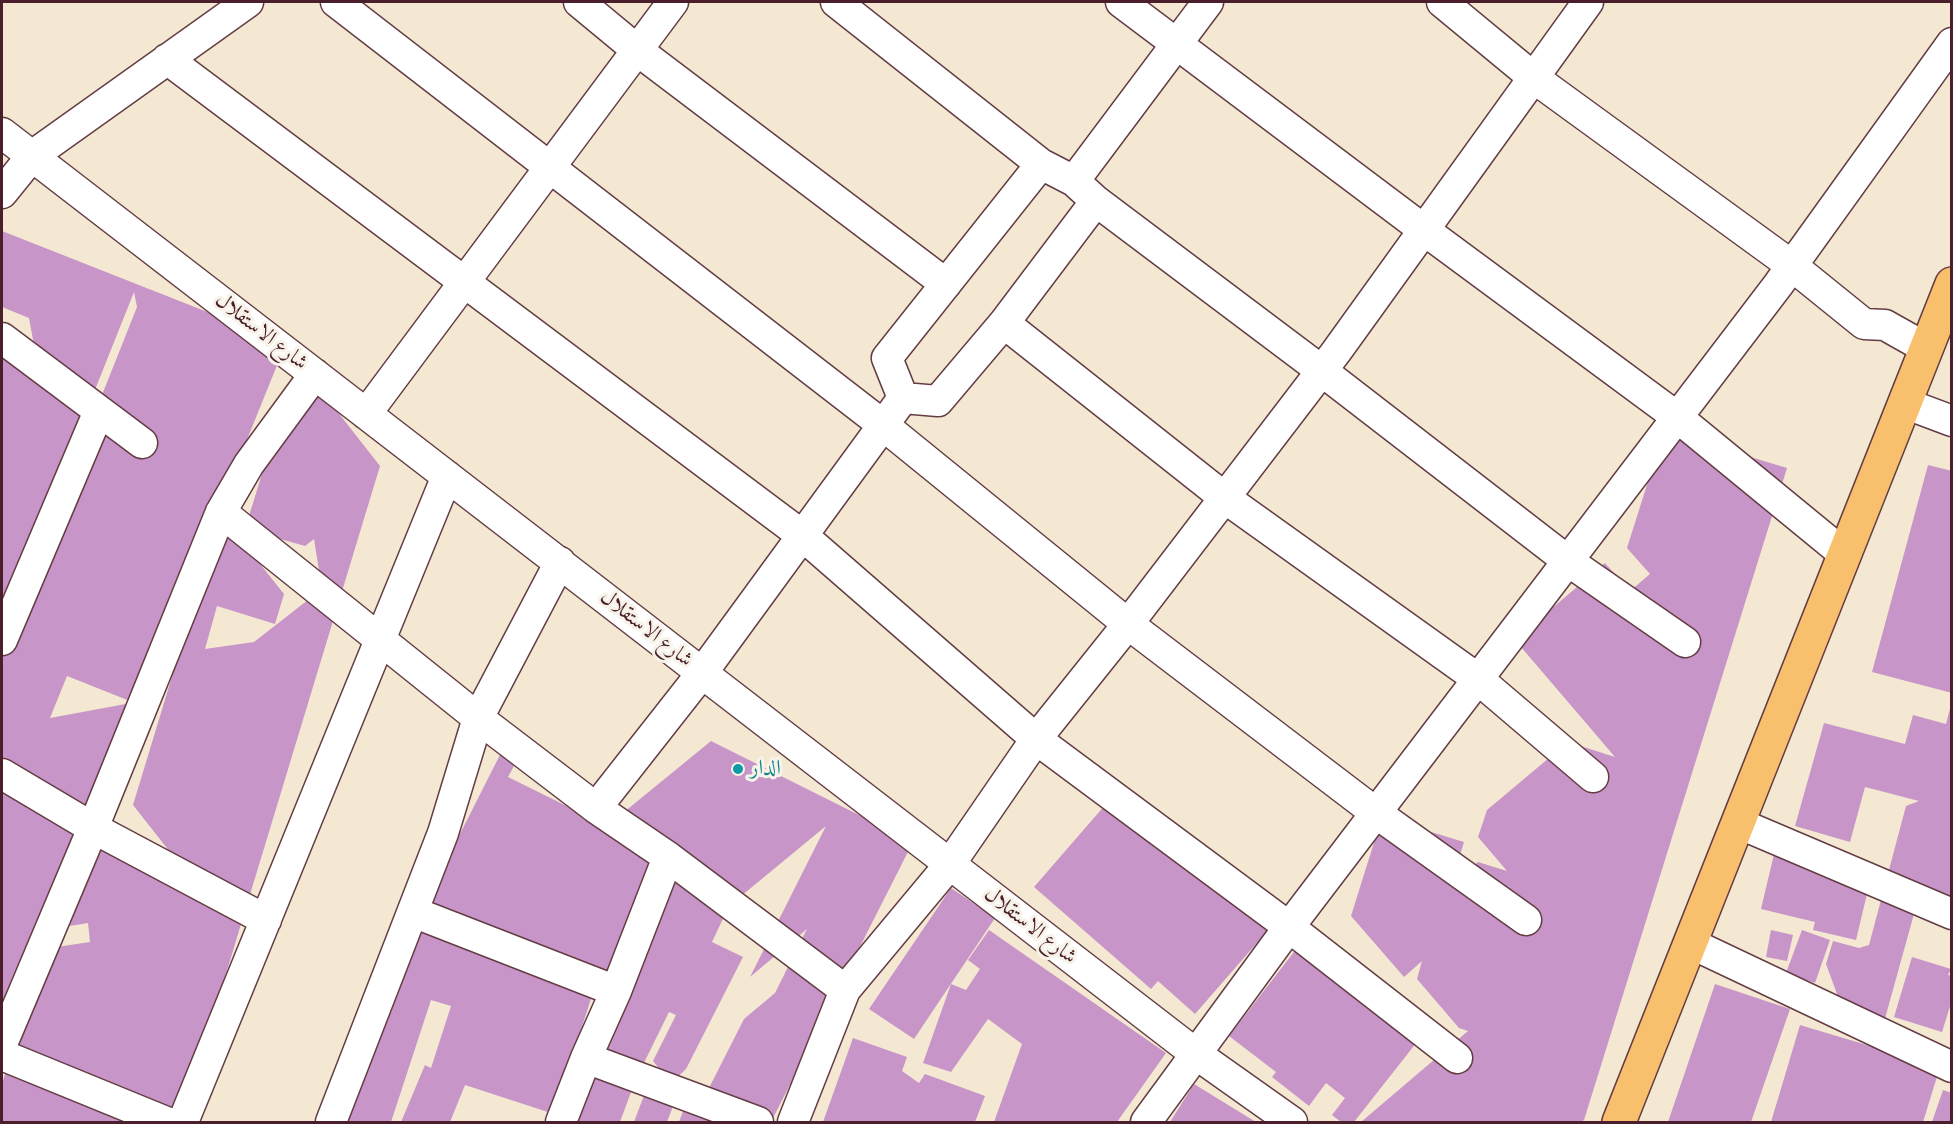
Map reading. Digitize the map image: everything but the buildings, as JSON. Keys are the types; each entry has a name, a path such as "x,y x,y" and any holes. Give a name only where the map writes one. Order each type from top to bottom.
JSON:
{"main road":[{"path":"1619,1122 1952,284"}],"street":[{"path":"2,193 32,156 248,2"},
{"path":"336,2 883,425 1128,624 1376,813 1526,920"},
{"path":"579,2 637,50 946,284"},
{"path":"366,414 673,2"},
{"path":"836,2 1041,164 1074,181 1096,201 1322,371 1568,561 1685,642"},
{"path":"1121,2 1677,417 1844,554"},
{"path":"1074,181 1208,2"},
{"path":"1442,2 1534,78 1791,265 1864,324 1886,326 1926,348"},
{"path":"793,1122 845,990 950,864 1036,739 1128,624 1322,371 1588,2"},
{"path":"1146,1122 1289,927 1791,265 1952,43"},
{"path":"167,59 803,536 1036,739 1289,927 1457,1058"},
{"name":"شارع الاستقلال","path":"2,133 1196,1054 1292,1122"},
{"path":"903,398 887,358 1041,164"},
{"path":"903,398 938,401 1004,323 1096,201"},
{"path":"1004,323 1225,498 1478,678 1593,777"},
{"path":"2,338 142,443"},
{"path":"2,1044 93,828 221,512 249,465 315,374"},
{"path":"596,808 702,673 903,398"},
{"path":"1904,403 1952,421"},
{"path":"2,640 99,411"},
{"path":"183,1122 447,476"},
{"path":"221,512 596,808 669,857 845,990"},
{"path":"331,1122 443,833 478,717 560,562"},
{"path":"2,774 93,828 266,920"},
{"path":"1738,823 1952,914"},
{"path":"561,1122 669,857"},
{"path":"413,912 616,991"},
{"path":"1690,943 1952,1068"},
{"path":"2,1055 166,1122"},
{"path":"586,1058 758,1122"}],"place":[{"name":"الدار","path":"738,769"}]}
